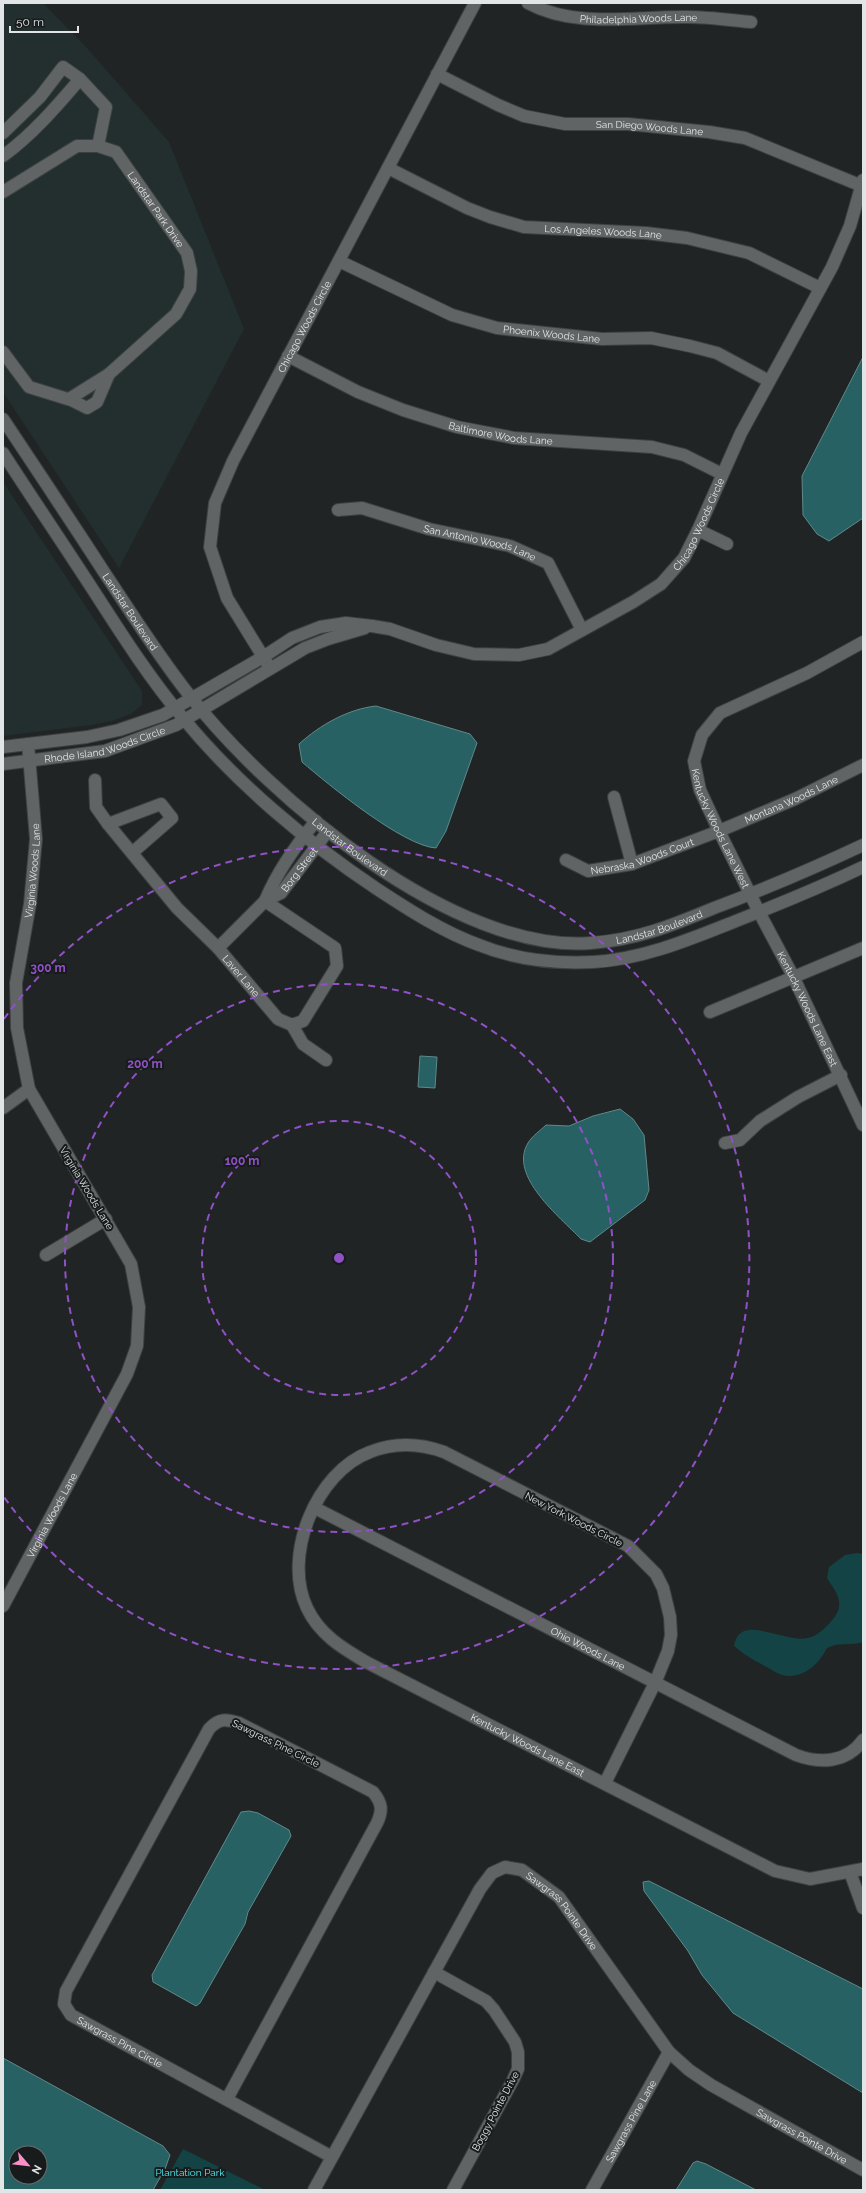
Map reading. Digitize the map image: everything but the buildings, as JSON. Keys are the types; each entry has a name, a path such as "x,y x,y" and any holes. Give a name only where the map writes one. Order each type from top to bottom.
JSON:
{"street":[{"name":"Chicago Woods Circle","path":"270,668 227,598 210,547 215,503 233,461 474,3"},
{"name":"Philadelphia Woods Lane","path":"528,3 562,16 580,19 687,17 751,22"},
{"path":"15,147 3,134 40,97 63,68 80,79 106,107 98,146"},
{"name":"San Diego Woods Lane","path":"437,74 498,105 524,116 565,124 628,124 709,132 745,138 862,183"},
{"path":"3,156 15,147 58,105 80,79"},
{"name":"Landstar Park Drive","path":"3,192 77,146 98,146 116,152 187,253 191,271 190,289 176,314 109,374 69,399"},
{"name":"Los Angeles Woods Lane","path":"388,168 467,208 490,217 524,227 646,232 687,238 750,253 820,288"},
{"name":"Chicago Woods Circle","path":"192,699 292,638 320,627 346,623 372,626 390,629 436,645 474,654 519,655 548,648 633,602 661,584 684,558 698,530 741,432 832,267 850,226 862,183"},
{"name":"Phoenix Woods Lane","path":"339,262 415,299 467,319 497,328 602,339 651,338 717,353 769,381"},
{"name":"Landstar Park Drive","path":"3,352 29,387 69,399 87,408 97,402 109,374"},
{"name":"Baltimore Woods Lane","path":"288,356 358,392 403,410 457,427 514,438 652,447 684,455 722,474"},
{"name":"Landstar Boulevard","path":"3,419 158,654 202,710 253,765 328,831 407,887 450,910 491,928 541,941 590,944 646,935 750,895 863,845"},
{"name":"Landstar Boulevard","path":"3,453 138,660 184,720 238,777 303,836 396,902 441,928 479,946 536,961 594,962 647,953 679,944 759,912 863,867"},
{"name":"San Antonio Woods Lane","path":"338,510 362,508 429,529 510,546 548,563 582,630"},
{"path":"698,530 727,544"},
{"name":"Chicago Woods Circle","path":"202,710 270,668 316,643 372,626"},
{"name":"Kentucky Woods Lane West","path":"750,895 700,790 694,761 702,735 720,713 806,673 863,642"},
{"name":"Rhode Island Woods Circle","path":"3,747 86,737 119,730 175,709 192,699"},
{"name":"Rhode Island Woods Circle","path":"3,764 105,750 176,725 202,710"},
{"name":"Virginia Woods Lane","path":"3,1606 126,1374 137,1346 139,1307 132,1264 29,1089 17,1028 16,983 30,904 36,839 28,744"},
{"name":"Montana Woods Lane","path":"719,831 795,799 863,765"},
{"name":"Laver Lane","path":"95,780 96,807 108,824 133,852 178,908 218,948 278,1020 292,1025"},
{"path":"614,797 632,864"},
{"path":"108,824 161,804 172,818 133,852"},
{"name":"Borg Street","path":"218,948 265,901 272,886 303,836 316,821"},
{"name":"Borg Street","path":"265,901 281,894 328,831"},
{"name":"Nebraska Woods Court","path":"566,860 588,871 632,864 719,831"},
{"name":"Kentucky Woods Lane East","path":"750,895 793,976 841,1075 863,1125"},
{"path":"265,901 335,948 337,966 304,1021 292,1025 303,1044 326,1060"},
{"path":"710,1012 863,948"},
{"path":"725,1143 740,1140 760,1121 798,1097 841,1075"},
{"path":"3,1108 29,1089"},
{"path":"46,1255 106,1219"},
{"name":"New York Woods Circle","path":"315,1508 330,1483 355,1460 380,1448 410,1444 423,1445 449,1454 628,1546 656,1574 667,1601 671,1635 668,1651 655,1683 605,1783"},
{"name":"Kentucky Woods Lane East","path":"315,1508 304,1530 299,1548 300,1588 307,1609 326,1634 337,1645 366,1662 775,1871 810,1879 850,1872 863,1868"},
{"name":"Ohio Woods Lane","path":"315,1508 655,1683 809,1760 819,1761 841,1757 853,1751 863,1740"},
{"name":"Sawgrass Pine Circle","path":"227,2099 377,1823 382,1810 382,1804 373,1792 239,1723 226,1719 218,1720 210,1729 66,1991 64,2004 71,2015 332,2156"},
{"name":"Sawgrass Pointe Drive","path":"314,2190 480,1889 492,1873 505,1866 522,1870 559,1897 669,2052 689,2070 711,2085 863,2170"},
{"path":"850,1872 863,1908"},
{"name":"Boggy Pointe Drive","path":"434,1972 486,2001 515,2042 519,2062 513,2080 453,2190"},
{"name":"Sawgrass Pine Lane","path":"592,2190 669,2052"}],"shaded area":[{"path":"3,3 43,3 87,48 169,142 244,329 119,568 3,392"},
{"path":"863,357 863,518 829,541 817,534 803,515 802,476"},
{"path":"3,482 142,691 142,705 131,714 112,721 91,725 3,736"},
{"path":"376,706 470,734 477,743 446,831 436,848 422,845 386,826 348,799 302,762 299,744 316,730 345,714"},
{"path":"420,1056 437,1057 435,1088 418,1087"},
{"path":"620,1109 633,1119 644,1135 649,1190 645,1200 590,1242 581,1239 539,1195 530,1182 525,1169 524,1156 530,1140 546,1125 569,1126 593,1116"},
{"path":"249,1811 258,1813 289,1830 291,1836 248,1912 245,1924 200,2003 196,2006 153,1982 152,1975 241,1812"},
{"path":"649,1881 863,1989 863,2093 733,2013 702,1975 688,1951 644,1891 643,1882"},
{"path":"3,2058 163,2146 170,2155 165,2169 153,2190 3,2190"},
{"path":"697,2161 706,2164 756,2190 676,2190 693,2163"}],"green space":[{"path":"857,1553 863,1554 863,1642 831,1646 827,1648 820,1660 815,1665 803,1673 790,1676 775,1672 741,1652 734,1646 738,1635 749,1630 758,1630 803,1639 817,1634 825,1628 833,1619 839,1608 838,1598 834,1588 827,1578 829,1567 845,1555"},
{"name":"Plantation Park","path":"183,2149 265,2190 160,2190"}]}
